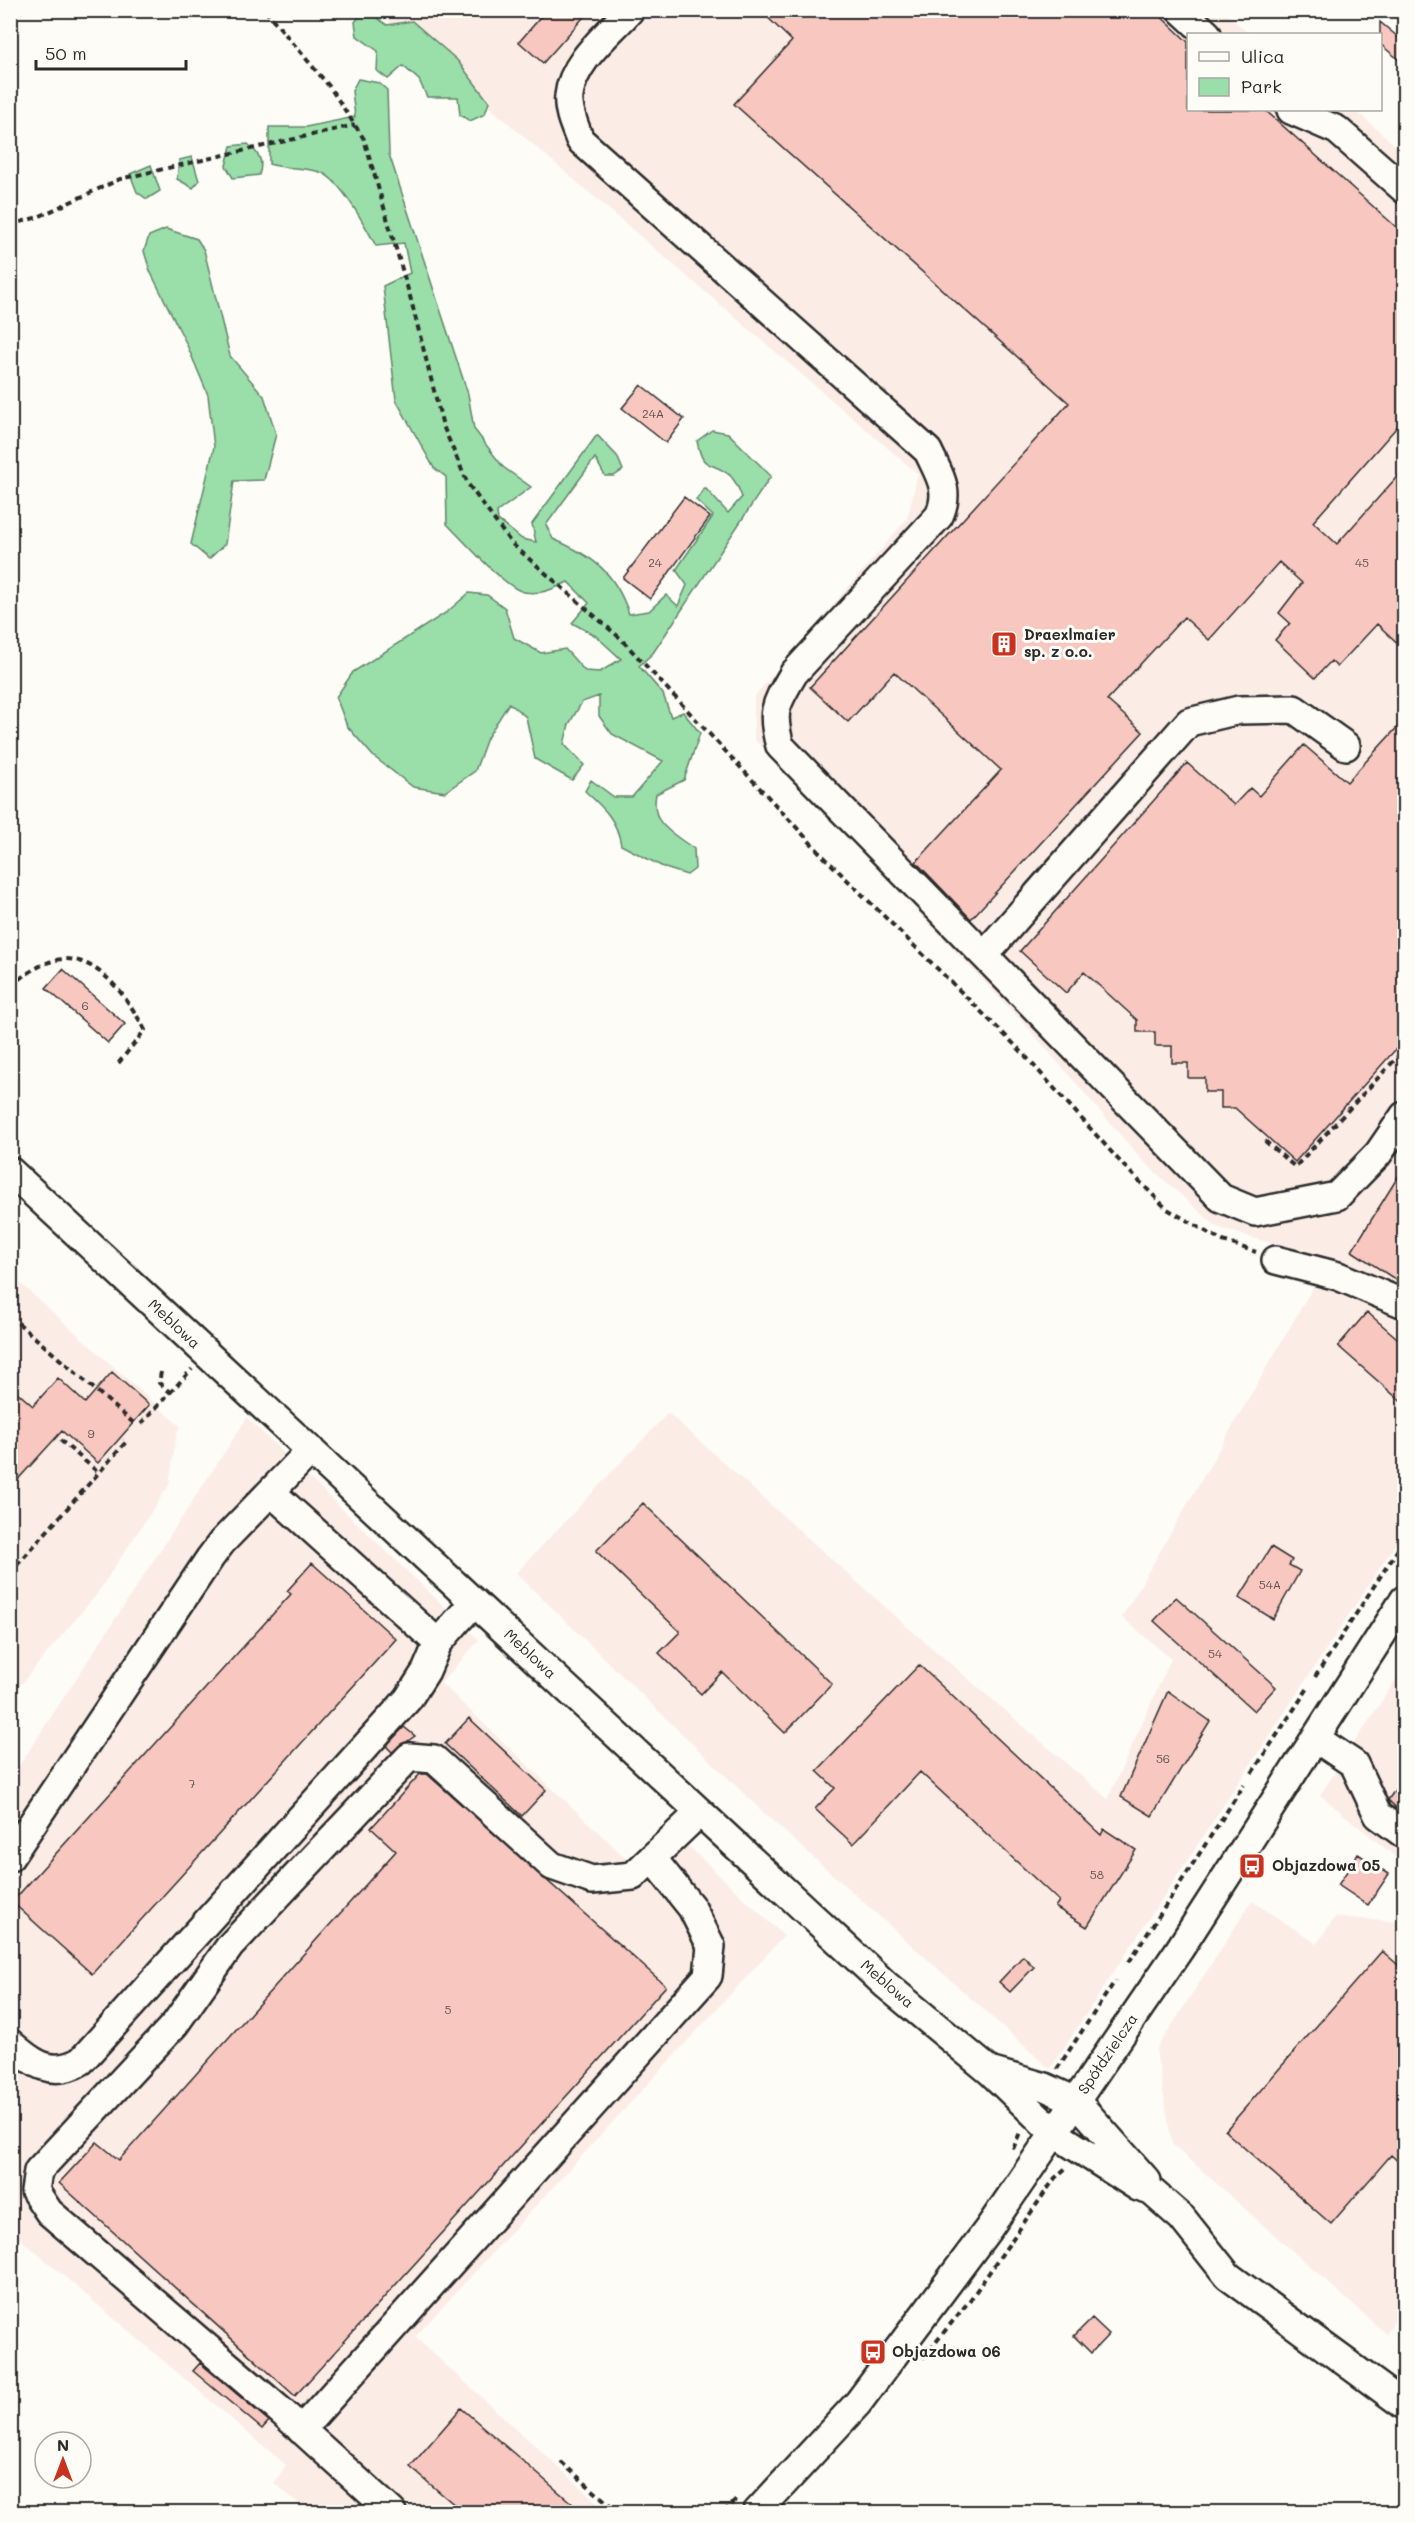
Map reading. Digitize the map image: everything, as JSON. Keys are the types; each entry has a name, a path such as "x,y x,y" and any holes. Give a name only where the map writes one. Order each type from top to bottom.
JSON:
{"street":[{"path":"630,10 581,64 569,96 573,123 580,140 928,451 940,476 946,499 939,516 794,673 780,698 773,721 780,746 1221,1198 1255,1212 1337,1196 1378,1154 1404,1116"},
{"path":"1181,10 1206,33"},
{"path":"1293,111 1337,130 1404,189"},
{"path":"984,955 1189,722 1239,710 1294,709 1346,746"},
{"name":"Meblowa","path":"10,1171 886,1984 991,2072 1054,2133"},
{"path":"1276,1260 1338,1276 1404,1304"},
{"path":"10,1857 210,1558 222,1542 310,1450"},
{"path":"271,1492 438,1643"},
{"name":"Spółdzielcza","path":"748,2504 858,2403 989,2228 1179,1950 1253,1831 1316,1738 1404,1600"},
{"path":"10,2043 34,2064 44,2068 69,2068 81,2061 408,1699 426,1671 438,1643 474,1602"},
{"path":"1316,1738 1354,1764 1378,1815 1404,1834"},
{"path":"392,2512 302,2430 50,2212 35,2191 38,2171 175,2024 230,1946 409,1757 434,1759 552,1866 592,1880 633,1876 700,1812"},
{"path":"302,2430 708,1977 711,1946 692,1908 652,1858"},
{"path":"991,2072 1045,2087 1076,2101 1146,2178 1151,2190 1182,2218 1228,2276 1404,2404"},
{"path":"1054,2133 1138,2187 1151,2190"}],"path":[{"path":"265,10 310,63 364,139 387,213 442,426 468,484 511,543 620,638 824,857 1018,1049 1124,1166 1167,1209 1223,1241 1276,1260"},
{"path":"10,225 38,217 120,179 355,125"},
{"path":"10,985 37,967 63,958 91,963 130,1004 145,1030 117,1065"},
{"path":"1265,1141 1295,1167 1404,1050"},
{"path":"10,1316 139,1425 206,1353"},
{"path":"161,1372 159,1383 171,1393"},
{"path":"10,1573 126,1442 124,1439"},
{"path":"60,1440 99,1473"},
{"path":"1315,1677 1404,1540"},
{"path":"1252,1773 1308,1688"},
{"path":"1129,1962 1244,1785"},
{"path":"1052,2077 1115,1981"},
{"path":"1069,2051 1075,2055"},
{"path":"1012,2151 1023,2125"},
{"path":"918,2364 970,2300 1055,2178 1072,2166"},
{"path":"561,2462 618,2512"},
{"path":"724,2512 748,2504"}],"shaded area":[{"name":"Draexlmaier sp. z o.o.","path":"377,11 1224,11 1248,33 1187,33 1187,111 1356,111 1404,153 1404,1293 1320,1258 1217,1227 1143,1161 1029,1029 754,739 754,697 907,519 918,474"},
{"path":"11,1275 181,1427 177,1431 169,1485 96,1595 11,1696"},
{"path":"1319,1277 1404,1312 1404,1531 1050,2069 766,1815 516,1573 668,1413 903,1623 1108,1799 1171,1659 1122,1617"},
{"path":"247,1418 479,1640 441,1683 632,1864 669,1828 784,1936 415,2337 608,2512 309,2512 274,2483 286,2465 11,2231 11,1778"},
{"path":"1404,1667 1404,1864 1320,1795"},
{"path":"1252,1901 1317,1944 1335,1917 1404,1922 1404,2305 1386,2334 1172,2144 1156,2050"}],"green space":[{"path":"364,10 387,25 412,21 457,60 489,102 485,114 470,121 460,115 458,97 427,97 419,80 403,66 388,79 377,71 378,51 357,36 355,22"},
{"path":"358,79 379,83 387,90 389,154 468,394 474,429 503,467 531,487 497,512 498,520 522,539 536,542 532,524 597,435 617,456 623,470 614,476 605,476 595,458 546,525 553,539 580,552 601,567 617,587 629,614 649,611 666,595 678,606 687,585 676,570 713,516 696,500 705,488 728,513 742,497 730,475 704,460 697,441 712,430 728,433 771,476 653,653 639,666 663,694 671,717 683,712 700,733 684,780 656,794 656,813 664,827 694,849 695,869 687,875 665,868 621,845 609,815 585,791 591,780 614,797 632,797 663,761 612,734 599,716 599,696 582,702 569,724 564,744 584,765 572,780 535,759 526,717 509,703 487,738 475,771 445,792 413,787 373,756 347,726 336,697 353,672 447,612 469,593 487,595 505,608 514,638 541,653 565,649 585,671 600,672 621,659 596,636 572,623 589,603 568,582 541,592 530,593 516,589 496,573 447,524 446,477 434,468 396,400 383,286 410,273 404,243 376,246 352,204 328,176 314,170 269,164 269,127 306,127 355,117 352,91"},
{"path":"248,144 260,158 259,175 233,178 226,166 231,146"},
{"path":"192,157 199,181 193,188 177,179 179,160"},
{"path":"151,165 160,191 147,199 137,192 130,174"},
{"path":"166,229 197,239 204,250 230,356 264,396 276,434 264,480 234,481 225,544 209,559 191,544 214,447 208,395 187,345 150,271 144,251 149,236"}],"building":[{"path":"547,10 590,10 543,63 519,42"},
{"path":"760,10 1154,10 1187,41 1187,111 1266,111 1404,234 1404,419 1313,522 1337,544 1404,469 1404,649 1377,624 1337,667 1331,661 1315,678 1275,640 1290,623 1279,613 1302,583 1279,562 1209,640 1184,617 1107,700 1143,732 971,919 916,862 1001,770 894,672 848,722 810,687 1069,403 734,104 792,41"},
{"path":"1380,22 1404,42 1404,64 1382,46 1382,33 1380,33"},
{"path":"641,385 684,419 666,443 622,408"},
{"path":"684,497 710,517 650,599 623,578"},
{"path":"1404,720 1404,1040 1295,1162 1235,1108 1221,1108 1221,1092 1205,1092 1205,1078 1188,1078 1188,1063 1172,1063 1172,1046 1155,1046 1155,1032 1137,1032 1137,1020 1084,972 1066,993 1020,951 1187,763 1234,805 1250,788 1259,796 1304,745 1347,782"},
{"path":"63,969 125,1024 108,1043 46,988"},
{"path":"1404,1167 1404,1285 1352,1251"},
{"path":"1367,1312 1404,1344 1404,1404 1338,1346"},
{"path":"112,1372 149,1405 120,1438 98,1463 62,1431 10,1488 10,1386 33,1406 58,1378 85,1403"},
{"path":"643,1503 832,1684 785,1733 722,1672 701,1694 659,1653 680,1632 596,1551"},
{"path":"1271,1547 1292,1560 1289,1565 1300,1571 1273,1619 1239,1598"},
{"path":"312,1563 396,1639 92,1974 12,1902 291,1594 287,1591"},
{"path":"1176,1597 1276,1687 1254,1711 1154,1621"},
{"path":"919,1665 1101,1835 1104,1829 1136,1850 1087,1927 1055,1907 1059,1901 920,1772 853,1844 815,1809 835,1788 817,1771"},
{"path":"1168,1691 1210,1721 1152,1816 1121,1797"},
{"path":"469,1718 546,1790 522,1816 445,1744"},
{"path":"404,1727 415,1736 392,1752 386,1746"},
{"path":"420,1774 427,1774 666,1986 295,2396 59,2183 97,2142 119,2160 396,1851 371,1828"},
{"path":"1404,1777 1404,1815 1388,1800"},
{"path":"1358,1854 1389,1874 1368,1905 1338,1885"},
{"path":"1382,1951 1404,1970 1404,2167 1391,2155 1331,2224 1225,2131"},
{"path":"1023,1956 1034,1967 1010,1992 999,1982"},
{"path":"1092,2318 1109,2334 1091,2353 1074,2336"},
{"path":"200,2363 269,2421 262,2429 193,2371"},
{"path":"461,2408 582,2512 463,2512 410,2467"}],"place":[{"name":"Draexlmaier sp. z o.o.","path":"1004,644"},
{"name":"Objazdowa 05","path":"1252,1866"},
{"name":"Objazdowa 06","path":"873,2352"}]}
